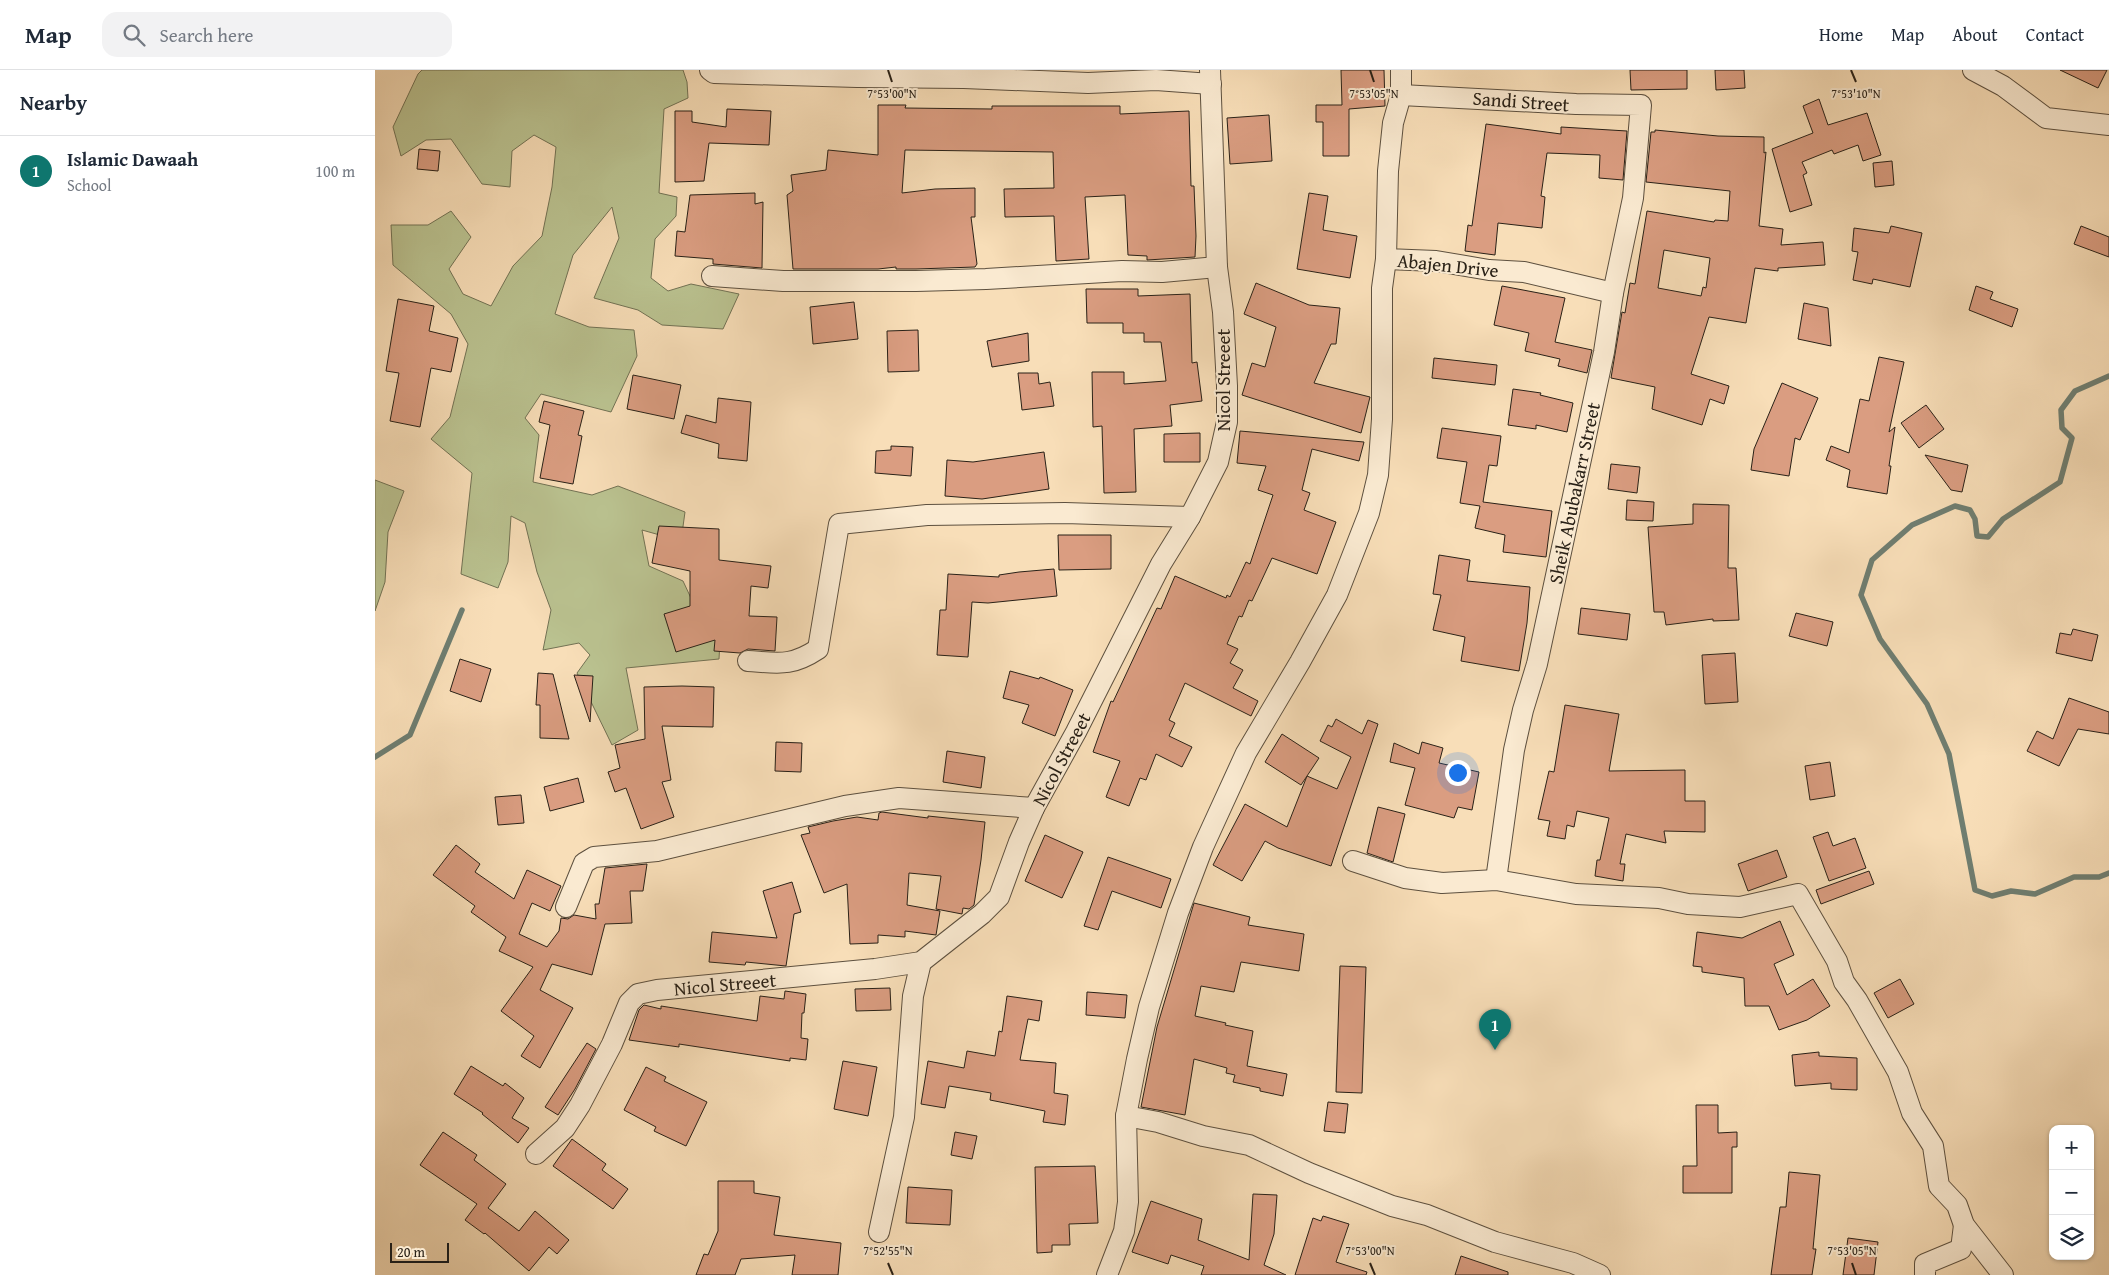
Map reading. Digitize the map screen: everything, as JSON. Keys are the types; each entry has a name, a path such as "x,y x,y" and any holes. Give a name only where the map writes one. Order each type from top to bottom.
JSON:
{"street":[{"path":"710,70 714,73 857,77 964,78 1032,75 1089,83 1211,77"},
{"name":"Abajen Drive","path":"1401,70 1401,95 1393,123 1388,171 1386,259 1436,261 1489,270 1524,272 1613,294"},
{"path":"1973,70 2003,86 2046,118 2109,126"},
{"name":"Nicol Streeet","path":"535,1154 565,1128 580,1105 612,1044 629,1003 638,994 657,990 875,969 921,962 982,914 999,897 1019,842 1034,808 1076,732 1161,564 1190,517 1218,462 1227,422 1224,330 1217,267 1211,77"},
{"name":"Sandi Street","path":"1401,95 1576,104 1641,105"},
{"name":"Sheik Abubakarr Street","path":"1495,880 1523,710 1539,654 1604,352 1613,294 1633,198 1641,105"},
{"path":"1107,1275 1124,1231 1127,1212 1127,1116 1149,1007 1178,913 1203,847 1247,753 1301,662 1337,596 1369,513 1378,475 1382,420 1382,288 1386,259"},
{"path":"712,276 783,281 916,281 1096,272 1162,272 1217,267"},
{"path":"748,661 785,664 805,657 818,649 839,524 927,515 1065,513 1190,517"},
{"path":"566,907 584,863 594,857 657,851 845,806 899,798 1034,808"},
{"path":"1353,861 1405,878 1442,883 1495,880 1576,894 1659,898 1688,904 1740,907 1798,894 1837,961 1844,982 1857,1000 1898,1072 1912,1113 1933,1146 1939,1186 1957,1205 1964,1225 2003,1275"},
{"path":"879,1232 904,1117 913,996 921,962"},
{"path":"1127,1116 1158,1122 1203,1136 1249,1145 1309,1173 1392,1206 1427,1215 1495,1242 1573,1263 1600,1275"},
{"path":"1925,1275 1925,1264 1961,1249 1964,1225"}],"green space":[{"path":"422,70 683,70 687,82 688,98 664,109 659,193 677,197 676,216 655,239 651,278 668,291 691,284 739,294 723,329 662,325 638,310 594,298 619,238 612,207 573,255 555,314 589,327 634,330 637,356 611,412 541,394 525,418 539,435 533,482 592,495 618,486 685,512 681,541 642,530 649,566 683,581 697,611 721,623 719,659 626,668 638,730 612,745 577,673 590,655 579,643 543,650 551,610 537,572 525,523 511,516 508,562 498,588 461,574 472,473 431,439 450,417 468,344 451,314 393,265 391,225 428,225 451,211 471,237 449,269 463,294 491,306 513,266 542,236 552,187 556,147 534,135 512,151 510,187 482,184 451,139 426,140 401,156 393,127 418,74"},
{"path":"375,480 404,491 388,532 385,582 375,611"}],"building":[{"path":"1341,70 1384,70 1385,106 1349,109 1349,156 1323,156 1323,122 1316,122 1316,105 1342,105"},
{"path":"1630,70 1687,70 1687,89 1631,90"},
{"path":"1715,70 1744,70 1745,88 1716,90"},
{"path":"2060,70 2107,70 2098,88"},
{"path":"1819,99 1828,125 1867,113 1881,155 1863,161 1858,145 1834,154 1832,150 1802,162 1807,173 1803,175 1812,205 1790,212 1772,149 1813,133 1803,106"},
{"path":"878,105 906,105 905,108 992,109 992,106 1120,106 1120,114 1189,111 1191,186 1194,186 1195,257 1147,260 1147,256 1128,255 1125,195 1085,197 1089,259 1056,261 1054,216 1005,217 1004,189 1054,188 1053,152 905,150 902,193 935,189 975,188 975,217 971,217 977,264 975,267 793,269 787,195 793,191 791,175 826,170 828,150 878,155"},
{"path":"727,109 771,111 769,145 709,143 704,181 675,182 675,111 692,111 692,122 726,127"},
{"path":"1269,115 1272,161 1230,164 1227,118"},
{"path":"1486,124 1561,134 1561,127 1627,131 1623,180 1599,178 1600,155 1547,153 1541,196 1545,197 1542,228 1498,223 1495,255 1465,251 1468,225 1472,226"},
{"path":"1655,130 1718,136 1764,137 1764,153 1766,152 1759,226 1783,229 1781,245 1823,242 1825,265 1778,268 1778,271 1755,268 1746,323 1709,317 1691,374 1729,386 1724,404 1710,399 1702,425 1652,409 1655,387 1611,378 1622,312 1625,313 1630,283 1635,284 1647,211 1714,222 1715,220 1728,221 1730,191 1646,182 1651,132 1655,132","holes":["1664,250 1710,258 1706,288 1703,287 1701,296 1658,288"]},
{"path":"419,149 440,151 438,171 417,169"},
{"path":"1892,161 1894,185 1875,187 1873,163"},
{"path":"755,193 755,204 763,202 762,268 713,264 713,259 675,256 677,231 685,232 690,195"},
{"path":"1309,193 1328,196 1323,230 1357,236 1350,278 1297,269"},
{"path":"1891,226 1922,233 1910,287 1873,279 1872,284 1853,280 1858,252 1852,251 1854,228 1889,233"},
{"path":"2081,226 2109,237 2109,257 2074,244"},
{"path":"1256,283 1309,305 1340,308 1336,344 1331,344 1314,383 1370,397 1361,433 1242,395 1252,363 1265,367 1276,327 1244,314"},
{"path":"1502,286 1565,298 1555,342 1592,350 1587,373 1558,366 1560,359 1525,351 1529,333 1494,325"},
{"path":"1976,286 1993,292 1990,299 2018,309 2012,327 1969,310"},
{"path":"1086,289 1138,289 1138,296 1190,294 1192,363 1197,362 1202,401 1170,405 1172,426 1134,429 1136,492 1104,493 1102,426 1093,427 1092,372 1124,372 1124,384 1166,381 1161,342 1144,342 1144,333 1123,333 1123,323 1087,323"},
{"path":"398,299 434,306 429,331 458,338 451,372 431,368 420,427 390,421 399,373 386,371"},
{"path":"854,302 858,339 813,344 810,307"},
{"path":"1804,303 1828,308 1831,346 1798,339"},
{"path":"918,330 919,371 888,372 887,331"},
{"path":"1028,333 1029,361 992,367 987,341"},
{"path":"1879,357 1904,362 1889,432 1895,427 1887,494 1847,487 1850,470 1826,460 1831,446 1849,453 1860,399 1869,401"},
{"path":"1434,358 1497,365 1495,385 1432,378"},
{"path":"1018,373 1038,373 1039,384 1050,382 1054,406 1022,410"},
{"path":"633,375 681,385 674,419 627,409"},
{"path":"1782,383 1818,398 1800,440 1795,438 1789,476 1751,470 1754,449"},
{"path":"1513,389 1541,393 1540,395 1573,403 1567,432 1536,425 1536,429 1508,425"},
{"path":"718,398 751,402 747,461 718,458 719,444 681,433 686,415 716,423"},
{"path":"544,401 584,411 578,435 582,436 573,484 540,478 550,425 539,422"},
{"path":"1926,405 1944,429 1919,448 1901,423"},
{"path":"1442,428 1501,436 1497,466 1489,465 1483,502 1552,511 1546,557 1503,552 1505,535 1475,528 1480,506 1460,503 1467,462 1437,458"},
{"path":"1240,431 1364,442 1359,461 1312,449 1302,490 1310,493 1304,510 1336,522 1317,574 1272,558 1252,601 1249,600 1242,617 1239,616 1227,644 1238,649 1230,663 1243,670 1233,688 1258,701 1251,716 1185,683 1169,720 1175,723 1169,736 1192,747 1182,767 1156,754 1146,780 1140,778 1129,806 1106,797 1120,761 1093,752 1111,701 1113,702 1157,608 1161,609 1175,576 1226,598 1227,595 1230,597 1246,562 1250,564 1273,495 1258,490 1266,466 1237,463"},
{"path":"1200,433 1200,462 1164,462 1164,434"},
{"path":"891,446 913,447 911,476 875,473 876,451 891,450"},
{"path":"1044,452 1049,489 982,499 945,496 947,460 973,462"},
{"path":"1925,455 1968,465 1962,492 1951,490"},
{"path":"1611,464 1640,467 1637,493 1608,489"},
{"path":"1627,500 1654,502 1653,521 1626,520"},
{"path":"1693,504 1729,505 1728,568 1736,568 1739,620 1713,621 1713,619 1666,625 1664,612 1654,612 1648,527 1693,524"},
{"path":"659,526 719,529 719,560 771,566 768,588 751,586 749,616 777,617 775,651 748,649 740,653 714,651 715,640 676,652 664,614 690,606 690,571 652,563"},
{"path":"1058,535 1111,535 1111,569 1059,570"},
{"path":"1439,555 1470,560 1467,581 1530,587 1527,623 1519,671 1461,661 1465,637 1433,630 1441,595 1433,594"},
{"path":"1054,569 1057,596 988,603 972,602 968,657 937,655 940,610 946,610 948,574 999,577 999,575 1019,572"},
{"path":"1581,608 1630,614 1627,640 1578,634"},
{"path":"1796,613 1833,622 1827,646 1789,636"},
{"path":"2073,629 2098,635 2092,661 2056,653 2060,633 2071,635"},
{"path":"1735,653 1738,702 1705,704 1702,655"},
{"path":"460,659 491,669 481,702 450,691"},
{"path":"1010,671 1039,679 1040,677 1073,690 1055,736 1022,723 1029,705 1003,698"},
{"path":"538,673 553,674 569,739 540,738 540,705 536,705"},
{"path":"574,675 593,676 590,722"},
{"path":"644,687 714,687 713,727 662,726 671,780 662,782 674,817 641,829 626,788 615,792 608,772 620,768 615,745 645,739"},
{"path":"2069,698 2109,712 2109,734 2078,729 2059,766 2027,751 2037,731 2053,739"},
{"path":"1565,705 1619,714 1609,771 1685,770 1685,801 1705,801 1705,832 1664,831 1666,843 1626,834 1620,864 1625,864 1623,881 1595,876 1597,860 1600,860 1609,818 1577,811 1574,827 1567,825 1565,839 1547,836 1550,821 1538,819 1549,771 1554,772"},
{"path":"1336,719 1362,734 1368,720 1378,724 1331,866 1278,848 1265,841 1242,881 1213,865 1245,804 1287,827 1307,776 1337,789 1351,757 1320,741 1328,725 1332,727"},
{"path":"1282,734 1319,758 1301,785 1265,762"},
{"path":"776,742 802,743 801,772 775,771"},
{"path":"1422,742 1443,748 1439,763 1479,772 1472,810 1458,807 1454,818 1405,805 1415,768 1390,762 1394,743 1419,754"},
{"path":"947,751 985,757 981,788 943,782"},
{"path":"1830,762 1835,796 1810,800 1805,766"},
{"path":"578,778 584,802 550,811 544,787"},
{"path":"521,795 524,823 498,825 495,797"},
{"path":"1378,807 1405,814 1393,862 1367,853"},
{"path":"879,813 928,818 928,816 985,822 974,905 969,909 963,908 962,914 936,909 941,876 909,873 907,905 940,911 936,935 905,931 905,937 878,935 878,943 850,944 847,884 824,893 801,835 810,833 808,827 833,821 857,817 878,820"},
{"path":"1828,832 1833,846 1855,838 1866,868 1829,881 1813,837"},
{"path":"1045,835 1083,852 1062,898 1025,881"},
{"path":"456,845 480,864 475,872 514,899 527,870 561,886 550,911 532,903 519,934 547,947 559,931 561,918 568,919 574,915 596,919 595,904 599,904 605,868 647,864 643,891 630,891 632,923 605,924 592,975 552,964 540,990 573,1008 540,1068 521,1056 534,1036 501,1011 533,967 499,951 506,937 471,912 475,906 433,875"},
{"path":"1777,850 1787,877 1748,891 1738,864"},
{"path":"1108,857 1171,879 1161,908 1112,891 1098,930 1084,926"},
{"path":"1869,871 1874,884 1821,904 1816,890"},
{"path":"792,882 801,912 794,914 786,966 746,962 745,965 709,962 712,932 777,938 763,891"},
{"path":"1194,903 1250,917 1248,925 1304,934 1299,971 1241,962 1234,992 1201,986 1195,1016 1253,1031 1247,1066 1287,1074 1283,1096 1260,1091 1260,1088 1233,1082 1235,1075 1226,1073 1227,1068 1194,1059 1185,1115 1141,1107 1157,1027"},
{"path":"1780,921 1794,955 1774,964 1787,995 1813,979 1830,1006 1807,1020 1779,1030 1769,1006 1745,1006 1744,978 1702,972 1702,967 1693,966 1697,932 1742,938"},
{"path":"1340,966 1366,967 1362,1093 1336,1092"},
{"path":"1900,979 1914,1004 1888,1018 1874,993"},
{"path":"890,988 891,1010 856,1011 855,989"},
{"path":"785,991 806,994 804,1013 802,1013 801,1038 808,1039 806,1060 790,1058 790,1061 679,1044 679,1047 629,1040 639,1010 644,1005 661,1009 661,1006 757,1021 760,996 784,999"},
{"path":"1087,992 1127,995 1125,1018 1086,1015"},
{"path":"1007,996 1042,1001 1039,1021 1028,1019 1020,1060 1056,1063 1054,1093 1068,1095 1065,1125 1043,1122 1045,1111 990,1100 991,1093 949,1086 945,1108 921,1104 928,1061 964,1068 967,1051 995,1056 999,1031 1002,1032"},
{"path":"587,1043 596,1049 575,1089 558,1115 545,1107"},
{"path":"1819,1052 1819,1056 1857,1058 1857,1090 1831,1089 1831,1083 1795,1086 1792,1055"},
{"path":"843,1061 877,1067 868,1116 834,1109"},
{"path":"471,1066 503,1086 505,1083 524,1098 512,1118 529,1128 518,1143 483,1113 454,1094"},
{"path":"646,1067 666,1077 664,1081 707,1102 686,1146 654,1131 656,1127 624,1110"},
{"path":"1328,1102 1348,1104 1345,1133 1324,1131"},
{"path":"1696,1105 1718,1105 1718,1133 1737,1132 1737,1147 1732,1147 1732,1193 1683,1193 1683,1166 1697,1166"},
{"path":"443,1132 477,1155 474,1160 506,1184 488,1208 519,1231 535,1211 569,1240 557,1254 549,1247 529,1271 485,1233 465,1220 477,1204 420,1165"},
{"path":"955,1132 977,1136 972,1159 951,1155"},
{"path":"572,1139 606,1164 602,1170 628,1189 613,1209 553,1166"},
{"path":"1095,1166 1098,1223 1069,1224 1070,1245 1052,1245 1052,1252 1037,1253 1035,1167"},
{"path":"1789,1172 1820,1175 1813,1249 1816,1249 1812,1275 1771,1275 1780,1207 1786,1207"},
{"path":"718,1181 754,1181 754,1193 780,1197 774,1235 841,1243 838,1275 792,1275 795,1255 741,1259 735,1275 696,1275 704,1254 708,1255 718,1231"},
{"path":"908,1187 952,1190 950,1225 906,1223"},
{"path":"1253,1194 1277,1195 1274,1234 1264,1265 1286,1275 1201,1275 1204,1266 1171,1255 1168,1264 1132,1252 1151,1201 1202,1219 1198,1240 1249,1260"},
{"path":"1323,1216 1349,1224 1336,1262 1367,1272 1366,1275 1295,1275 1313,1218 1321,1221"},
{"path":"1848,1238 1878,1242 1874,1275 1843,1275"},
{"path":"1461,1256 1508,1272 1508,1275 1455,1275"}],"waterway":[{"path":"2109,376 2075,391 2061,410 2062,428 2072,438 2060,482 2003,519 1988,537 1977,536 1975,519 1970,510 1955,506 1912,525 1872,560 1861,595 1880,639 1927,704 1949,754 1975,890 1992,896 2011,891 2035,894 2074,877 2099,877 2109,873"},
{"path":"375,757 410,735 462,610"}],"place":[{"name":"Islamic Dawaah","path":"1495,1050"}]}
